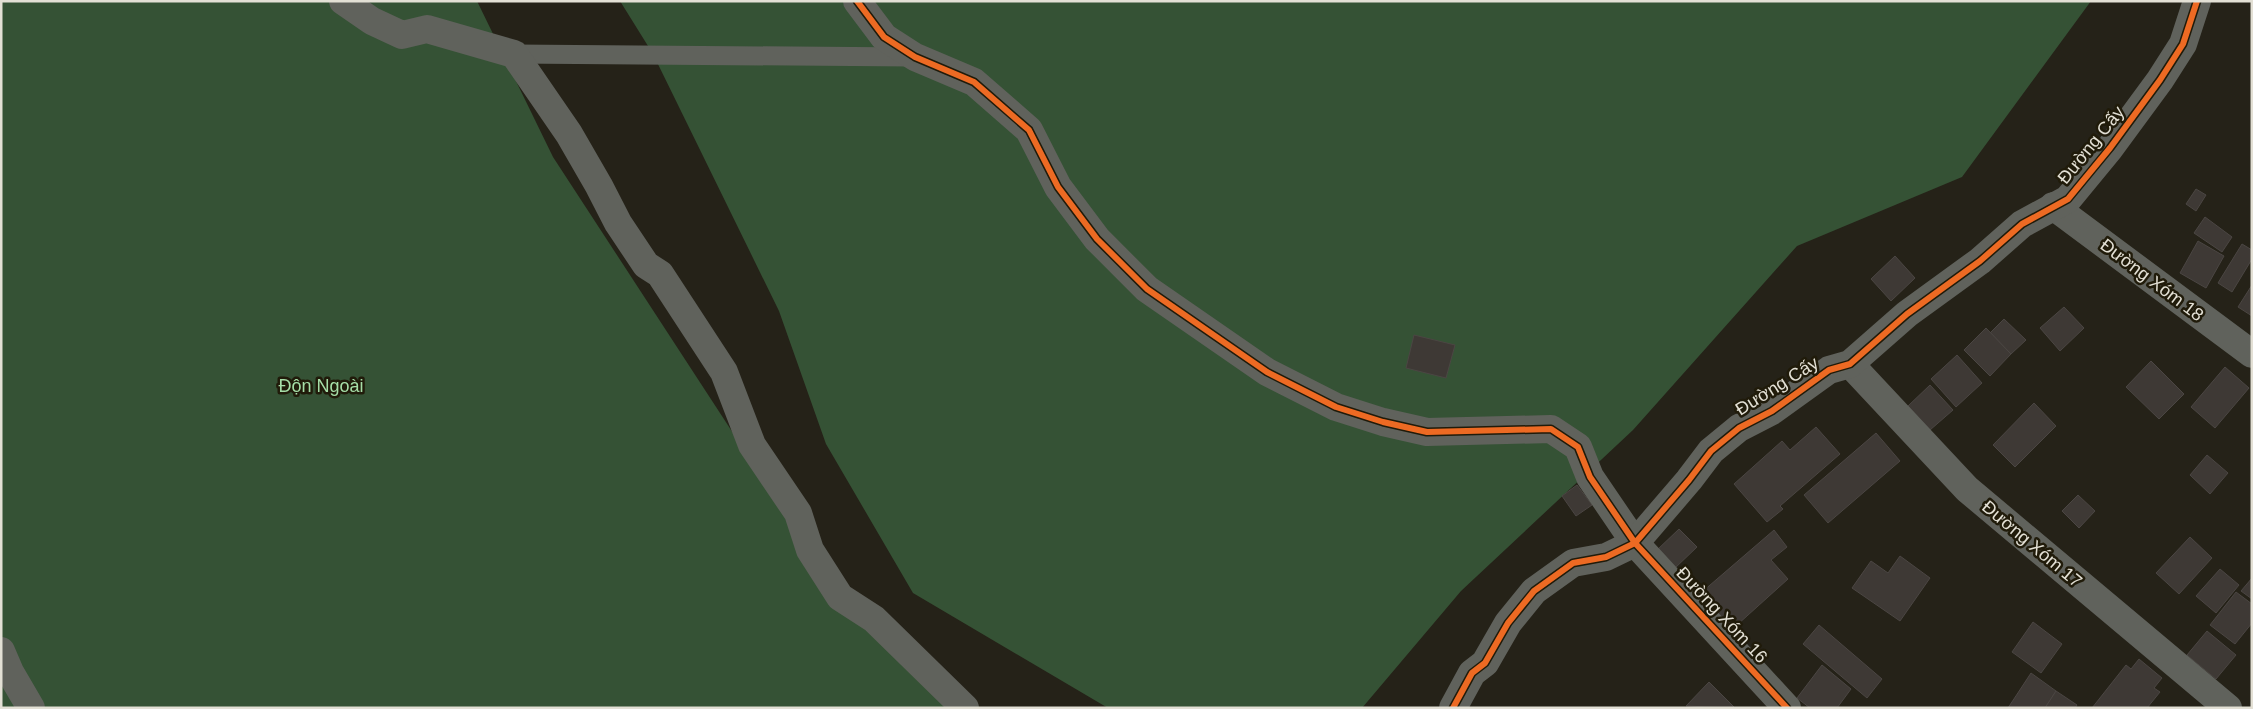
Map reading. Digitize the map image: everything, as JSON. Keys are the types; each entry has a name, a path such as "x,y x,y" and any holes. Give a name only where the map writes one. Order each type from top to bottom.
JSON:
{"street":[{"path":"343,1 372,21 402,35 427,29 514,54 568,134 599,186 618,223 646,265 660,274 724,372 752,444 798,514 810,550 840,597 874,619 964,708"},
{"name":"Đường Xóm 16","path":"857,1 884,37 914,57 974,82 1029,130 1058,187 1096,239 1147,289 1267,372 1336,407 1383,422 1427,432 1551,429 1578,447 1590,477 1635,543 1787,708"},
{"name":"Đường Cấy","path":"1453,708 1472,673 1486,662 1508,623 1534,591 1573,564 1606,557 1635,543 1689,480 1711,451 1739,428 1772,411 1828,370 1850,364 1907,314 1980,261 2022,224 2068,198 2110,148 2160,80 2183,44 2197,1"},
{"name":"Đường Xóm 18","path":"2053,206 2252,354"},
{"name":"Đường Xóm 17","path":"1850,364 1967,489 2228,708"},
{"path":"1,651 10,672 31,708"}],"lane":[{"path":"514,54 914,57"}],"green space":[{"name":"Độn Ngoài","path":"1,1 477,1 553,157 840,597 949,708 1,708"},
{"path":"620,1 2091,1 1962,177 1797,246 1633,430 1461,591 1362,708 1108,708 913,593 826,444 779,311 653,54"}],"building":[{"path":"2196,189 2206,195 2196,211 2186,204"},
{"path":"2205,217 2232,237 2222,252 2194,233"},
{"path":"2198,241 2224,256 2206,288 2180,273"},
{"path":"2242,244 2252,250 2252,259 2232,292 2218,283"},
{"path":"1895,256 1915,278 1891,301 1871,279"},
{"path":"2252,285 2252,316 2238,307"},
{"path":"2064,307 2084,328 2060,351 2040,328"},
{"path":"2004,319 2026,340 2011,354 1990,333"},
{"path":"1986,328 2011,354 1990,376 1964,350"},
{"path":"1414,335 1455,345 1446,378 1406,368"},
{"path":"1957,355 1982,383 1956,407 1931,379"},
{"path":"2151,361 2184,394 2159,419 2126,387"},
{"path":"2225,367 2249,388 2215,428 2191,407"},
{"path":"1930,385 1953,410 1930,430 1908,406"},
{"path":"2034,403 2056,426 2015,467 1993,445"},
{"path":"1816,427 1840,454 1780,506 1783,509 1767,522 1734,484 1782,441 1790,450"},
{"path":"1876,433 1900,461 1828,523 1804,495"},
{"path":"2207,455 2228,473 2210,494 2190,475"},
{"path":"1577,485 1592,505 1576,516 1562,496"},
{"path":"2078,495 2095,511 2079,528 2062,511"},
{"path":"1679,529 1697,547 1674,569 1656,551"},
{"path":"1774,530 1787,547 1771,560 1788,579 1727,634 1695,598"},
{"path":"2190,537 2212,558 2179,594 2156,573"},
{"path":"1900,556 1930,578 1900,621 1852,588 1871,561 1888,573"},
{"path":"2220,569 2239,585 2216,613 2196,596"},
{"path":"2252,578 2252,599 2241,591"},
{"path":"2236,592 2252,604 2252,623 2235,644 2210,625"},
{"path":"2033,622 2062,644 2041,673 2012,652"},
{"path":"1819,625 1882,679 1867,698 1803,644"},
{"path":"2207,631 2236,655 2216,679 2187,655"},
{"path":"2139,659 2162,678 2154,688 2160,692 2147,708 2092,708 2126,665 2131,669"},
{"path":"1822,665 1851,689 1837,708 1810,708 1797,698"},
{"path":"2031,673 2056,691 2045,708 2008,708"},
{"path":"1709,682 1735,708 1686,706"},
{"path":"2056,691 2077,705 2075,708 2045,708"}],"cycle path":[{"path":"857,1 884,37 915,57 974,82 1029,130 1058,187 1097,239 1147,289 1267,372 1336,407 1383,422 1427,432 1551,429 1578,447 1590,477 1635,543 1787,708"},
{"path":"1453,708 1472,673 1485,663 1508,623 1534,591 1573,563 1606,557 1635,543 1689,480 1711,451 1739,428 1772,411 1829,370 1850,364 1907,314 1980,261 2022,224 2068,199 2110,148 2160,80 2183,44 2197,1"}]}
